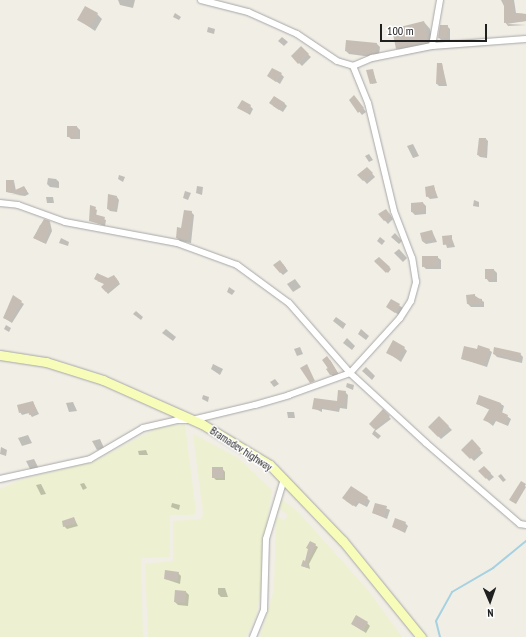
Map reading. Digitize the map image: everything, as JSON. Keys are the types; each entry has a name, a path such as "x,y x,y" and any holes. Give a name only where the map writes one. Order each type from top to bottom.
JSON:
{"street":[{"path":"201,0 248,12 276,24 297,34 337,61 353,66 372,58 432,46 526,39"},
{"path":"432,46 440,0"},
{"path":"0,479 90,459 143,428 177,420 192,420 289,395 350,373 400,318 411,300 416,282 412,258 394,211 368,103 353,66"},
{"path":"0,203 18,205 65,222 177,243 236,265 289,303 350,373 426,443 520,524 526,526"},
{"name":"Bramadev highway","path":"0,355 46,362 103,380 192,420 270,465 343,541 421,637"},
{"path":"253,637 264,610 266,538 284,479"}],"green space":[{"path":"185,424 196,512 193,515 170,515 170,557 141,558 143,637 0,637 0,489 23,479 93,462 157,428"},
{"path":"193,434 238,458 272,490 264,538 262,586 256,616 246,637 148,637 145,564 173,561 173,521 201,519 203,513"},
{"path":"280,498 298,512 367,589 402,637 260,637 274,590 276,515 284,521 288,515 277,507"}],"building":[{"path":"504,0 512,0 514,13 526,14 526,21 504,23"},
{"path":"85,6 98,13 90,27 77,20"},
{"path":"424,21 428,42 396,49 392,29"},
{"path":"440,25 448,25 447,38 438,38"},
{"path":"346,40 377,43 376,53 368,55 345,51"},
{"path":"301,46 309,54 298,64 291,56"},
{"path":"437,63 442,63 445,83 436,84"},
{"path":"272,68 282,73 276,82 267,76"},
{"path":"373,69 376,82 370,84 366,70"},
{"path":"354,95 364,108 358,113 349,100"},
{"path":"274,96 285,103 279,110 269,103"},
{"path":"242,100 251,105 247,113 237,108"},
{"path":"67,126 77,126 78,137 67,137"},
{"path":"479,138 486,138 485,156 477,155"},
{"path":"367,167 373,173 363,181 357,175"},
{"path":"6,180 14,180 13,191 24,186 27,191 22,194 6,192"},
{"path":"434,185 436,195 426,197 425,187"},
{"path":"108,194 117,196 115,210 107,209"},
{"path":"423,202 424,212 411,212 411,203"},
{"path":"90,205 96,207 94,214 105,217 103,225 89,221"},
{"path":"386,209 391,216 384,221 378,214"},
{"path":"184,210 192,211 188,240 176,238 177,227 181,228"},
{"path":"44,219 50,221 48,227 50,228 44,243 33,238"},
{"path":"432,230 434,239 422,241 420,233"},
{"path":"452,235 452,244 443,245 442,236"},
{"path":"422,256 438,256 438,266 422,267"},
{"path":"379,257 390,267 386,273 374,261"},
{"path":"280,260 286,268 280,273 273,265"},
{"path":"485,269 494,269 494,279 485,279"},
{"path":"97,273 108,278 114,275 119,282 106,292 101,287 104,284 94,279"},
{"path":"475,294 475,298 482,299 482,304 467,304 466,295"},
{"path":"13,295 22,301 10,321 3,318"},
{"path":"391,299 400,304 395,313 386,307"},
{"path":"393,340 405,347 398,359 386,353"},
{"path":"478,345 490,349 484,365 461,359 464,346 477,349"},
{"path":"494,347 521,353 519,360 493,354"},
{"path":"327,356 338,373 330,375 326,369 328,368 322,360"},
{"path":"307,364 315,381 310,383 300,368"},
{"path":"338,390 346,391 344,406 337,406 337,410 320,407 319,410 312,409 314,398 337,401"},
{"path":"479,395 501,403 499,411 508,415 505,424 493,419 490,423 483,420 490,408 476,404"},
{"path":"33,401 37,412 29,415 28,410 19,413 17,405"},
{"path":"383,409 390,416 374,429 369,424"},
{"path":"439,416 449,426 438,437 428,427"},
{"path":"472,439 481,449 470,459 461,450"},
{"path":"484,466 491,473 486,479 478,471"},
{"path":"212,467 223,467 223,478 212,478"},
{"path":"521,481 526,484 515,503 509,500"},
{"path":"351,486 368,497 364,504 356,501 353,506 342,498"},
{"path":"375,503 387,506 384,517 372,513"},
{"path":"74,517 76,523 63,527 62,521"},
{"path":"395,518 406,522 402,531 392,527"},
{"path":"310,541 316,544 308,561 308,568 301,566 303,560 305,561 308,549 306,548"},
{"path":"165,570 179,572 177,581 164,579"},
{"path":"175,590 186,591 185,603 174,602"},
{"path":"356,615 368,622 363,631 351,624"}],"waterway":[{"path":"440,637 436,621 452,592 493,568 526,541"}]}
